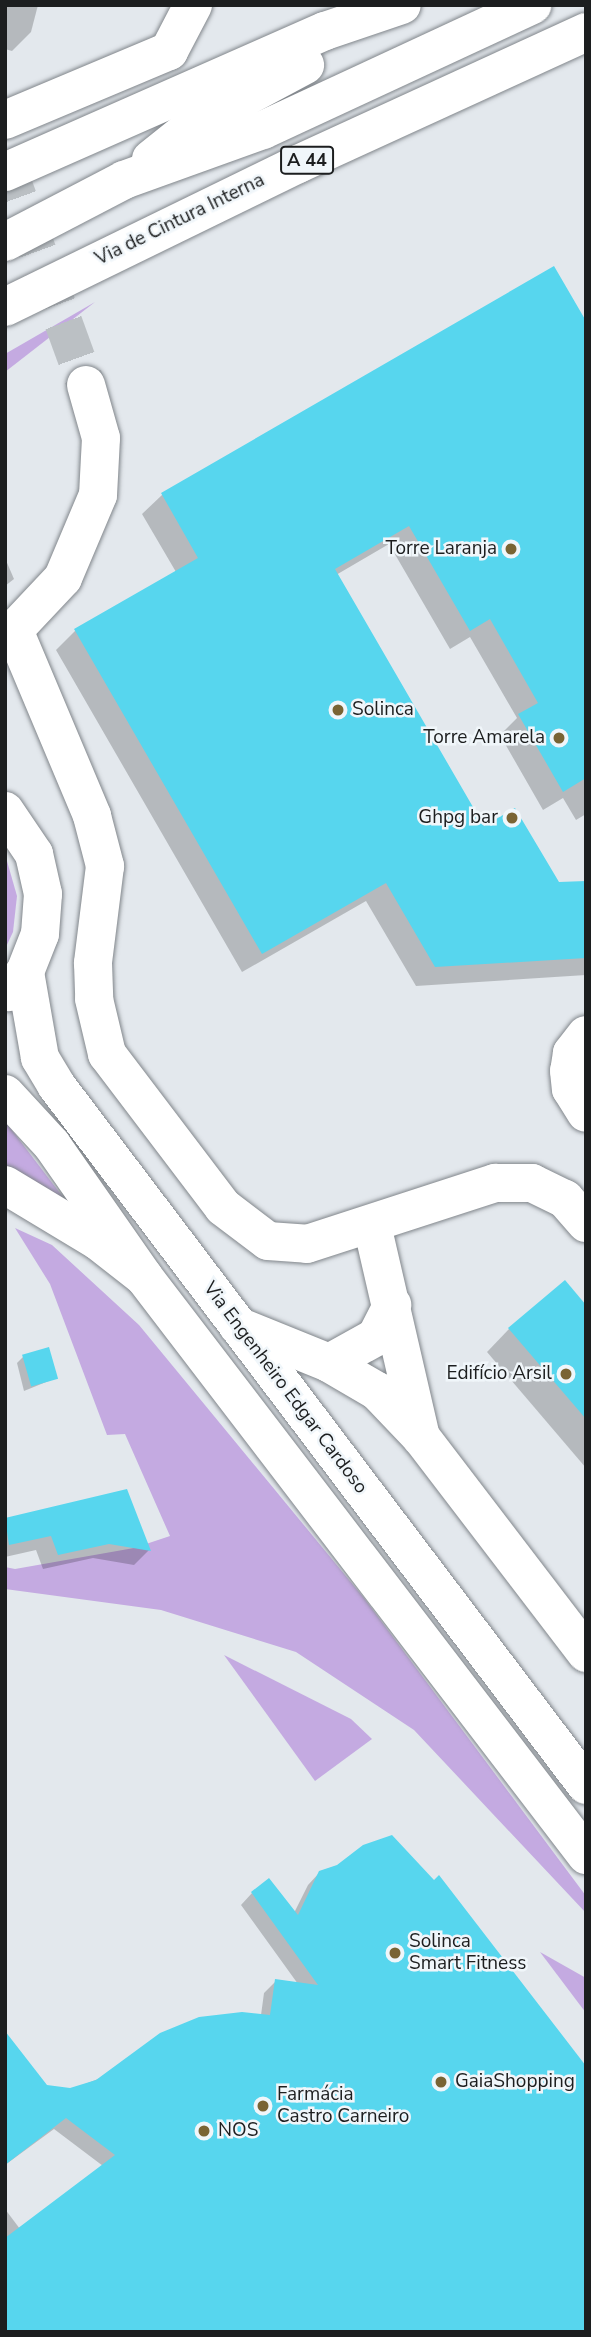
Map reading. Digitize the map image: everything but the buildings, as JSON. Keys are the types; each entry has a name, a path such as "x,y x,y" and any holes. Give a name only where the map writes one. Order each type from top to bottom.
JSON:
{"main road":[{"path":"5,120 169,51 193,5"},
{"path":"5,172 325,31 404,5"},
{"path":"124,180 195,124 404,5"},
{"name":"A 44","path":"5,242 124,180 263,130 532,5"},
{"name":"Via de Cintura Interna","path":"5,307 298,164 586,32"},
{"path":"86,385 101,438 97,495 80,546 63,578 10,631 92,816 105,866 93,963 94,999 107,1054 223,1207 268,1241 307,1244 495,1183 533,1183 565,1199 586,1223"},
{"path":"8,808 34,854 43,894 40,934 15,984"},
{"name":"Via Engenheiro Edgar Cardoso","path":"15,984 40,1058 56,1085 586,1785"},
{"path":"586,1035 572,1053 569,1071 570,1089 586,1113"},
{"path":"5,1094 52,1145 144,1277 586,1855"},
{"path":"5,1185 98,1241 144,1277"},
{"path":"372,1225 421,1437"},
{"path":"329,1363 376,1337 392,1305"},
{"path":"238,1326 329,1363 377,1391 421,1437 586,1653"}],"shaded area":[{"path":"95,302 5,372 5,354"},
{"path":"5,854 17,896 13,932 5,949"},
{"path":"5,1121 69,1205 5,1169"},
{"path":"15,1228 52,1245 139,1325 364,1598 586,1896 586,1913 414,1730 296,1652 161,1610 5,1589 5,1567 15,1569 134,1548 170,1536 125,1434 107,1435 50,1284"},
{"path":"224,1655 351,1719 372,1739 315,1781"},
{"path":"540,1952 586,1978 586,2013"}],"tunnel":[{"path":"5,162 86,385"}],"place":[{"name":"Torre Laranja","path":"511,549"},
{"name":"Solinca","path":"338,710"},
{"name":"Torre Amarela","path":"559,738"},
{"name":"Ghpg bar","path":"512,818"},
{"name":"Edifício Arsil","path":"566,1374"},
{"name":"Solinca Smart Fitness","path":"395,1953"},
{"name":"GaiaShopping","path":"441,2082"},
{"name":"Farmácia Castro Carneiro","path":"263,2106"},
{"name":"NOS","path":"204,2131"}]}
